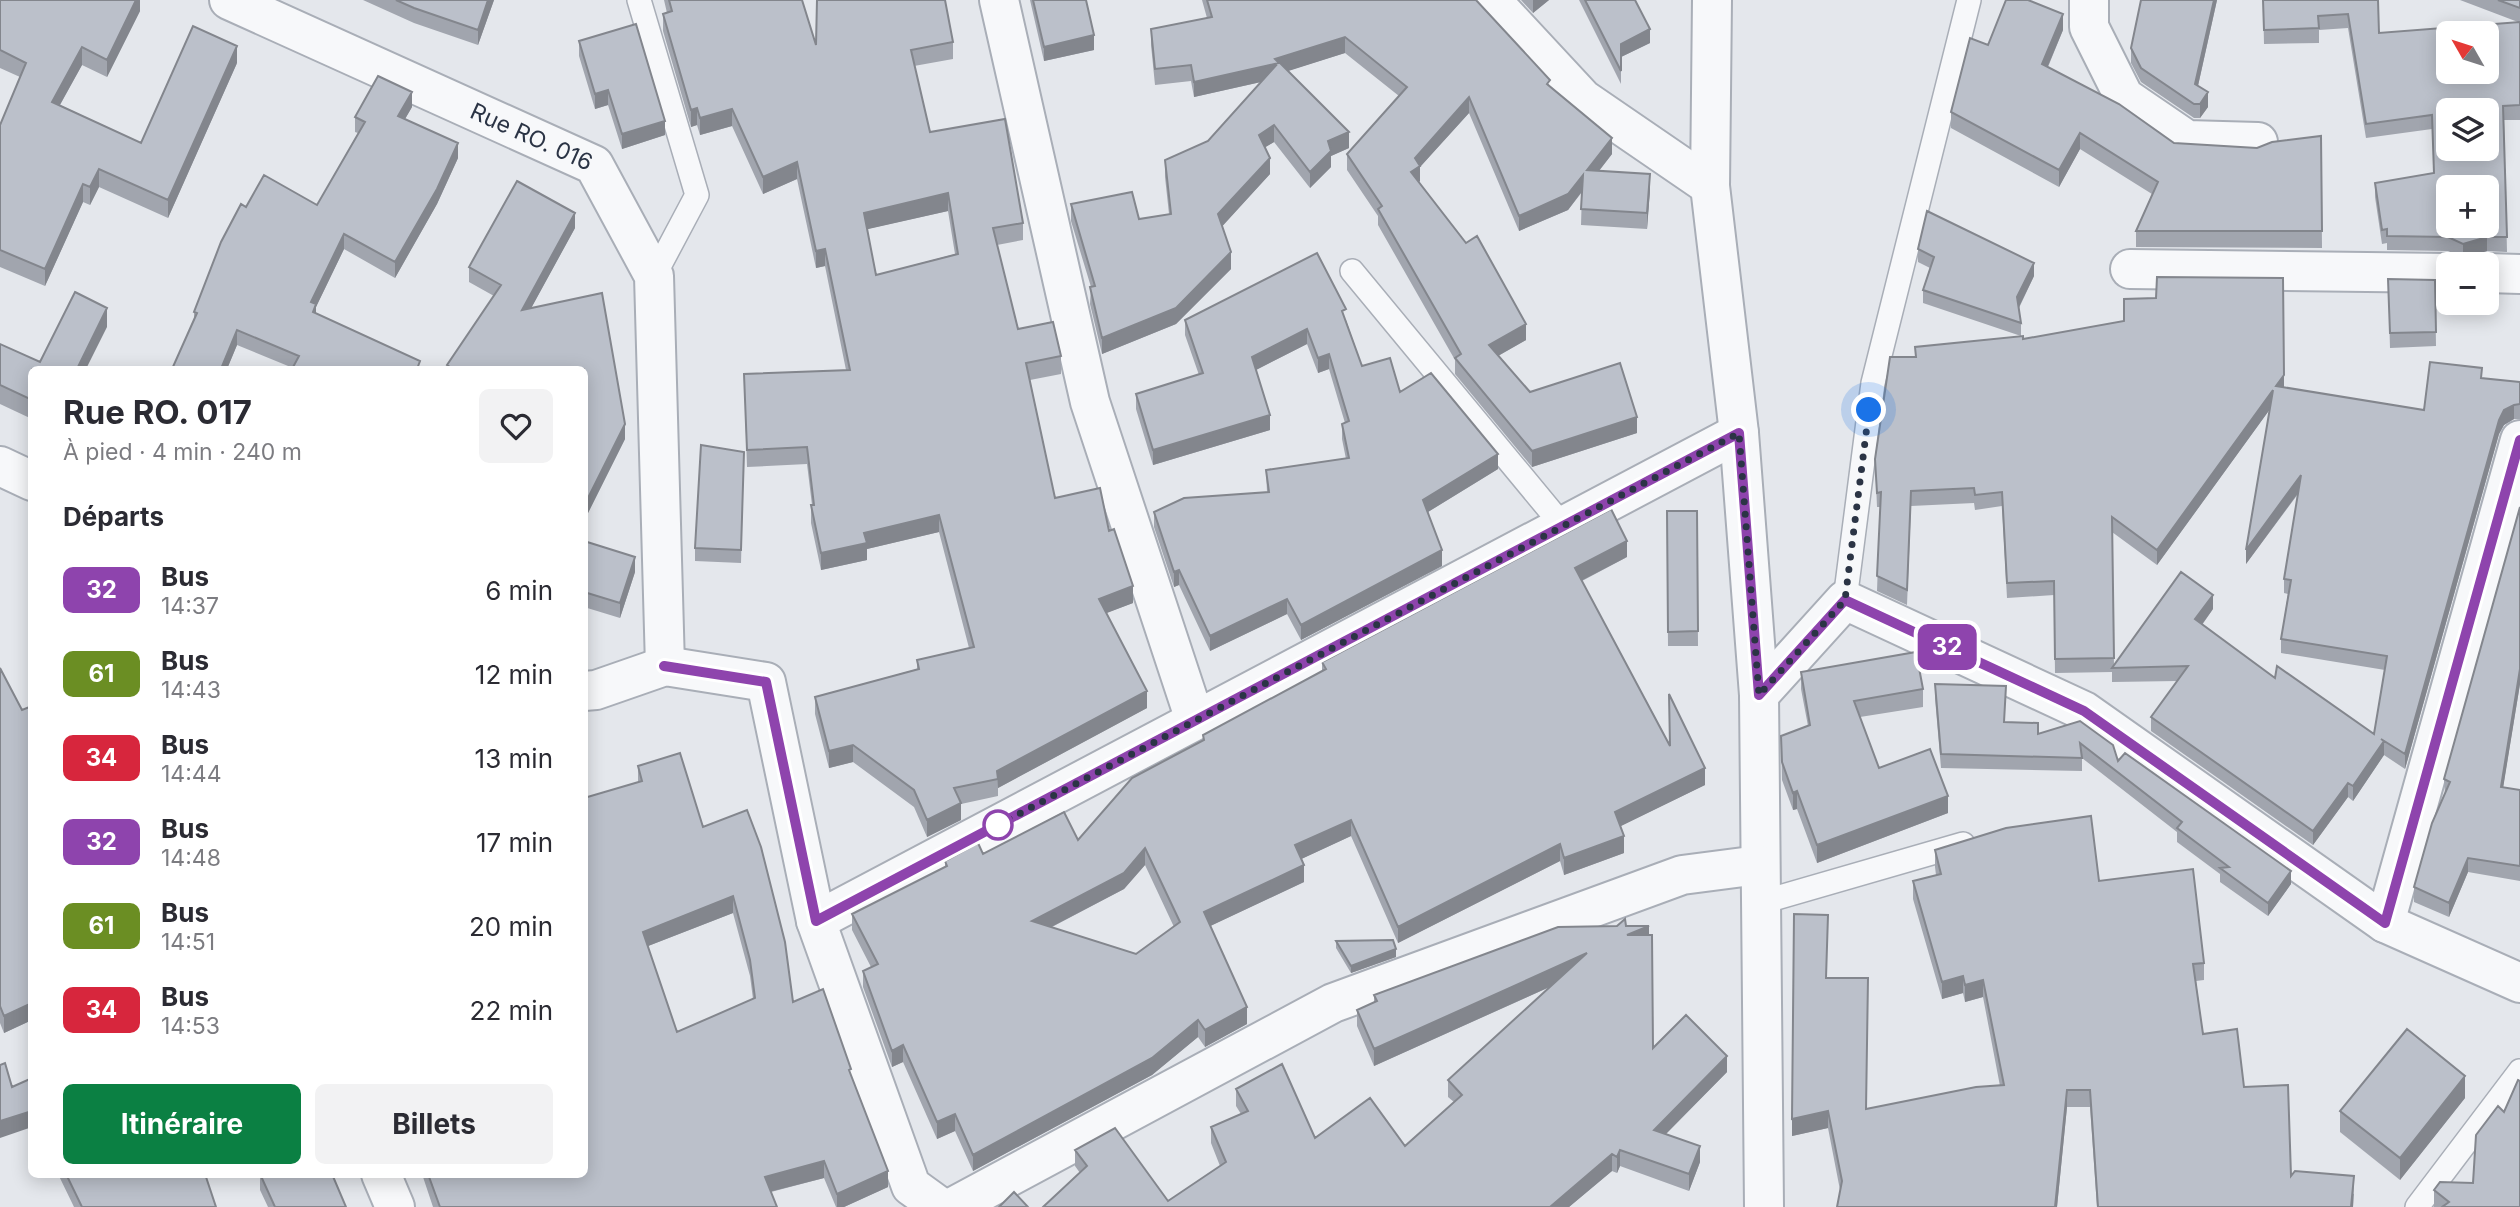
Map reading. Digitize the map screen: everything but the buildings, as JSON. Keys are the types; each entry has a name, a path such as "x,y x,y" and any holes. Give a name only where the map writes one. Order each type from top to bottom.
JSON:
{"street":[{"path":"999,0 1090,402 1195,720"},
{"path":"1491,0 1583,99 1710,186"},
{"path":"1712,0 1710,186 1739,433 1759,695 1764,1207"},
{"path":"2089,0 2089,27 2124,97 2186,140 2258,142"},
{"name":"Rue RO. 016","path":"237,2 594,165 654,276 664,666"},
{"path":"2130,269 2436,273"},
{"path":"2499,273 2520,274"},
{"path":"816,921 1739,433"},
{"path":"2385,923 2520,440"},
{"path":"0,466 28,479"},
{"path":"1759,695 1845,600 2084,711 2385,923 2520,983"},
{"path":"588,691 664,666 766,682 816,921 911,1186 940,1207"},
{"path":"953,1207 1333,1003 1682,875 1759,865"},
{"path":"383,1178 395,1207"}],"lane":[{"path":"639,0 697,195 654,276"},
{"path":"1845,600 1873,383 1969,0"},
{"path":"1352,271 1563,526"},
{"path":"1759,903 1983,839"},
{"path":"2417,1207 2520,1071"}],"bus line":[{"name":"32","path":"664,666 766,682 816,921 1739,433 1759,695 1845,600 2084,711 2385,923 2520,440"}],"route":[{"path":"998,825 1739,433 1759,695 1845,600 1869,410"}]}
